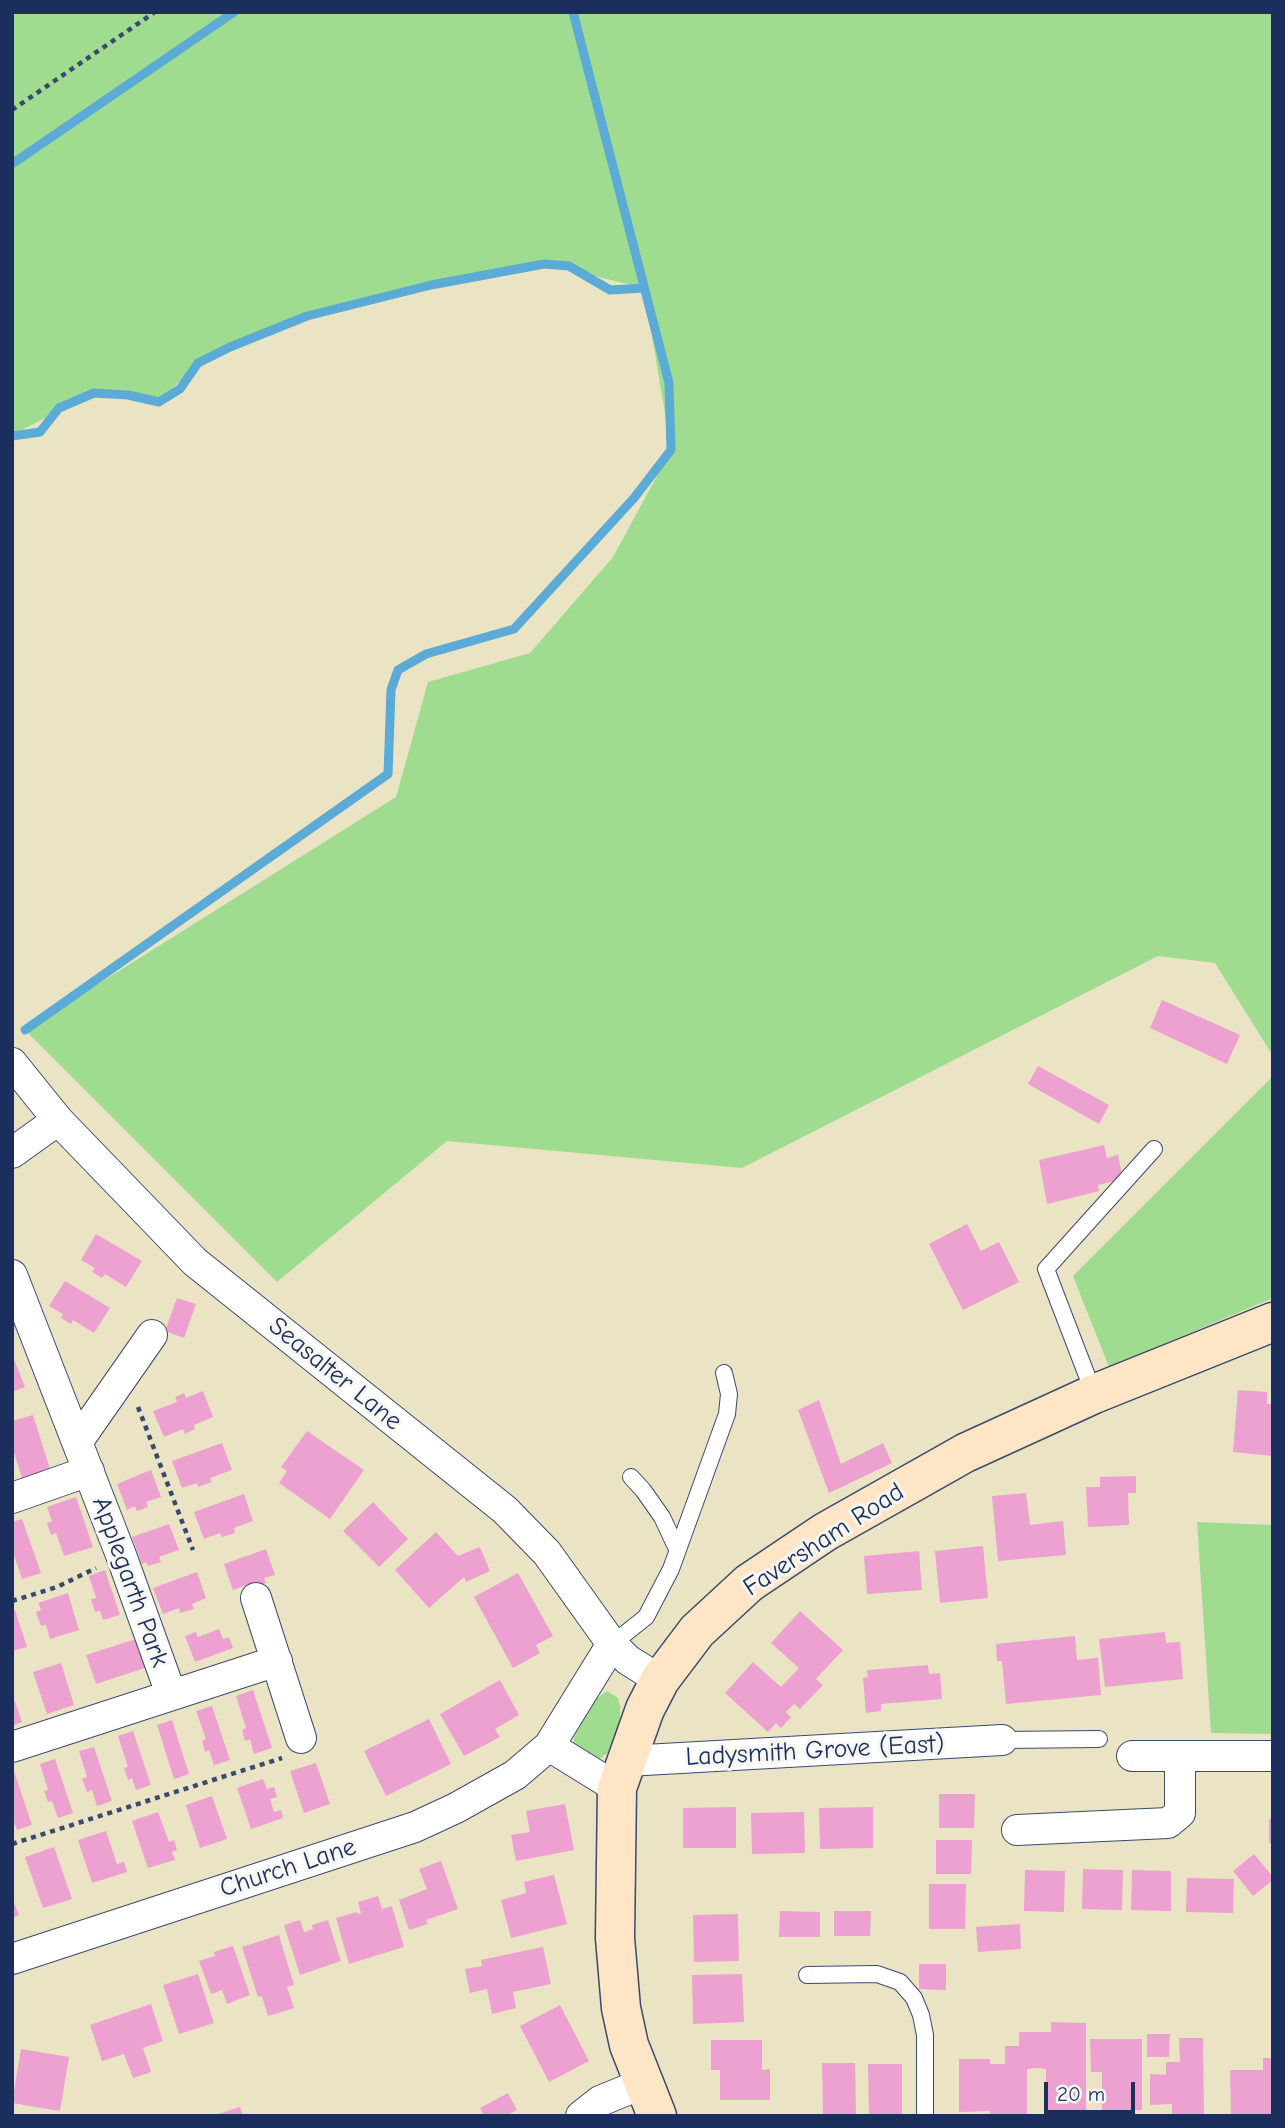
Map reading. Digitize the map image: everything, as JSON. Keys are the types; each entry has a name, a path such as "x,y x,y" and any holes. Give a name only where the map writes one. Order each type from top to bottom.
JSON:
{"street":[{"name":"Seasalter Lane","path":"12,1063 58,1120 195,1262 505,1510 547,1553 612,1644 628,1660 660,1681"},
{"path":"12,1153 58,1120"},
{"name":"Applegarth Park","path":"12,1275 78,1441 172,1694"},
{"name":"Faversham Road","path":"651,2100 629,2045 621,2008 615,1938 622,1774 645,1709 660,1681 697,1631 749,1583 814,1540 965,1453 1094,1394 1273,1322"},
{"path":"78,1441 152,1335"},
{"name":"Applegarth Park","path":"12,1498 89,1471"},
{"path":"256,1598 300,1738"},
{"name":"Church Lane","path":"12,1959 415,1827 456,1808 515,1775 549,1746 612,1644"},
{"name":"Applegarth Park","path":"12,1747 277,1661"},
{"name":"Ladysmith Grove (East)","path":"622,1774 1002,1741"},
{"path":"549,1746 622,1774"},
{"path":"1132,1756 1273,1756"},
{"path":"1017,1830 1168,1823 1180,1813 1180,1756"},
{"path":"581,2116 600,2101 651,2100"}],"lane":[{"path":"1094,1394 1046,1269 1154,1149"},
{"path":"612,1644 646,1617 671,1569 727,1414 729,1394 724,1373"},
{"path":"631,1477 662,1517 677,1549"},
{"path":"1002,1741 1099,1739"},
{"path":"807,1976 877,1974 900,1982 914,1998 925,2035 925,2116"}],"path":[{"path":"12,110 155,12"},
{"path":"125,1374 193,1550"},
{"path":"12,1601 57,1587 121,1555"},
{"path":"12,1844 290,1756 300,1738"}],"green space":[{"path":"12,12 1273,12 1273,1056 1215,963 1158,956 742,1168 447,1141 277,1282 25,1030 396,797 428,682 530,653 613,557 671,450 644,288 544,264 307,316 198,363 159,402 94,393 12,435"},
{"path":"1273,1076 1273,1298 1109,1367 1073,1276"},
{"path":"1197,1522 1273,1525 1273,1734 1211,1733"},
{"path":"607,1691 618,1698 620,1735 617,1746 598,1760 574,1746 574,1737 594,1700"}],"building":[{"path":"1162,1000 1240,1035 1227,1064 1150,1028"},
{"path":"1038,1066 1109,1105 1099,1124 1028,1084"},
{"path":"1104,1145 1107,1158 1118,1155 1123,1179 1098,1185 1099,1191 1047,1204 1039,1160"},
{"path":"967,1224 981,1251 999,1242 1019,1282 963,1310 929,1244"},
{"path":"96,1234 142,1261 126,1287 105,1274 102,1278 92,1272 95,1268 81,1260"},
{"path":"65,1281 110,1308 94,1333 73,1320 71,1324 61,1318 63,1314 49,1306"},
{"path":"177,1298 196,1304 184,1338 165,1331"},
{"path":"12,1354 25,1387 12,1392"},
{"path":"1238,1390 1267,1392 1267,1404 1273,1404 1273,1456 1233,1452"},
{"path":"203,1391 213,1417 194,1425 195,1429 185,1434 183,1429 164,1437 153,1411 177,1402 175,1397 184,1393 186,1398"},
{"path":"819,1400 841,1464 883,1443 892,1463 829,1493 798,1410"},
{"path":"33,1415 50,1469 22,1478 12,1446 12,1421"},
{"path":"307,1431 364,1470 330,1519 279,1483 287,1471 281,1467"},
{"path":"222,1443 232,1470 210,1478 212,1482 198,1487 197,1483 182,1488 172,1461"},
{"path":"151,1470 161,1497 146,1502 148,1507 137,1511 135,1506 127,1510 117,1484"},
{"path":"1136,1476 1136,1493 1128,1493 1129,1525 1088,1527 1086,1487 1100,1487 1100,1477"},
{"path":"1026,1493 1030,1525 1063,1521 1066,1555 998,1561 992,1496"},
{"path":"244,1494 253,1521 234,1528 235,1533 222,1537 220,1533 204,1539 194,1512"},
{"path":"76,1497 93,1547 64,1556 56,1533 51,1535 47,1523 52,1521 47,1507"},
{"path":"373,1502 408,1539 379,1567 343,1531"},
{"path":"22,1519 41,1573 22,1579 12,1549 12,1522"},
{"path":"169,1524 179,1550 159,1557 161,1562 148,1566 146,1562 142,1564 132,1537"},
{"path":"436,1532 458,1556 480,1547 490,1571 466,1582 464,1577 429,1608 395,1570"},
{"path":"983,1546 988,1598 940,1603 935,1551"},
{"path":"266,1549 275,1575 264,1578 266,1583 257,1586 255,1582 233,1590 224,1564"},
{"path":"919,1551 922,1590 867,1594 864,1556"},
{"path":"105,1570 120,1615 103,1620 100,1611 95,1612 91,1599 96,1598 89,1576"},
{"path":"197,1572 206,1598 192,1604 194,1609 180,1613 179,1608 163,1614 153,1588"},
{"path":"518,1573 553,1636 536,1645 540,1653 513,1668 474,1597"},
{"path":"68,1593 79,1630 50,1639 46,1625 41,1626 36,1612 41,1610 38,1603"},
{"path":"15,1610 27,1647 12,1651 12,1611"},
{"path":"800,1611 843,1650 816,1679 823,1685 800,1709 794,1704 786,1712 791,1717 781,1728 776,1723 768,1732 725,1693 753,1662 781,1687 799,1668 771,1643"},
{"path":"219,1629 223,1639 229,1637 233,1648 195,1662 185,1636 196,1632 198,1637"},
{"path":"1165,1632 1166,1643 1180,1642 1183,1679 1105,1687 1099,1639"},
{"path":"1075,1636 1077,1660 1098,1658 1101,1695 1006,1704 1002,1661 997,1661 996,1644"},
{"path":"139,1638 148,1667 96,1684 86,1655"},
{"path":"61,1663 74,1705 47,1714 33,1672"},
{"path":"928,1665 929,1674 940,1673 942,1699 881,1704 881,1711 866,1713 863,1678 868,1677 867,1670"},
{"path":"500,1680 519,1715 495,1729 500,1737 464,1756 440,1714"},
{"path":"253,1690 272,1748 254,1754 250,1739 245,1741 242,1730 246,1728 236,1696"},
{"path":"12,1693 22,1722 12,1726"},
{"path":"212,1706 230,1760 214,1765 209,1750 205,1752 202,1741 206,1739 196,1711"},
{"path":"429,1719 451,1764 386,1796 364,1751"},
{"path":"172,1720 189,1774 174,1779 157,1725"},
{"path":"133,1731 151,1785 136,1790 132,1778 128,1780 124,1768 128,1767 118,1736"},
{"path":"94,1747 112,1801 97,1806 92,1790 87,1792 82,1779 87,1777 79,1751"},
{"path":"55,1759 73,1813 58,1818 52,1801 48,1802 44,1791 48,1790 40,1764"},
{"path":"316,1763 330,1804 304,1813 290,1771"},
{"path":"13,1768 32,1825 17,1830 12,1818"},
{"path":"263,1779 267,1789 274,1787 277,1797 270,1799 274,1812 281,1810 283,1818 251,1829 237,1788"},
{"path":"939,1794 975,1794 974,1828 939,1828"},
{"path":"212,1796 227,1839 200,1848 186,1805"},
{"path":"565,1804 574,1850 516,1861 511,1835 530,1832 526,1811"},
{"path":"736,1807 736,1848 683,1848 683,1808"},
{"path":"873,1807 873,1848 820,1849 819,1808"},
{"path":"158,1812 169,1842 174,1840 177,1850 172,1852 175,1860 148,1868 132,1821"},
{"path":"804,1812 805,1853 752,1854 751,1813"},
{"path":"1269,1819 1273,1819 1273,1843 1269,1843"},
{"path":"106,1831 117,1864 124,1862 127,1872 92,1883 78,1840"},
{"path":"936,1840 972,1840 971,1874 936,1874"},
{"path":"54,1847 72,1899 43,1908 25,1857"},
{"path":"1254,1854 1273,1880 1253,1896 1233,1871"},
{"path":"441,1861 458,1909 426,1920 428,1924 409,1930 399,1900 427,1889 419,1869"},
{"path":"1083,1869 1123,1870 1122,1910 1082,1909"},
{"path":"1025,1870 1065,1871 1064,1912 1024,1911"},
{"path":"1132,1870 1171,1871 1171,1911 1131,1910"},
{"path":"554,1875 567,1924 511,1938 501,1900 526,1893 524,1882"},
{"path":"1187,1878 1234,1879 1233,1913 1186,1912"},
{"path":"929,1884 966,1884 965,1929 929,1929"},
{"path":"378,1896 382,1909 392,1906 404,1947 349,1964 336,1918 361,1913 358,1902"},
{"path":"12,1898 19,1915 12,1918"},
{"path":"780,1911 820,1912 820,1937 779,1937"},
{"path":"834,1911 871,1911 870,1936 834,1936"},
{"path":"738,1914 739,1961 694,1962 693,1915"},
{"path":"300,1920 304,1932 313,1929 312,1925 328,1920 341,1961 300,1975 284,1925"},
{"path":"1020,1924 1021,1949 978,1952 976,1927"},
{"path":"279,1935 294,1985 287,1987 294,2008 268,2016 262,1996 258,1997 242,1947"},
{"path":"233,1946 250,1995 227,2004 222,1990 211,1994 199,1961 215,1956 214,1952"},
{"path":"543,1947 551,1984 513,1992 516,2008 492,2014 487,1989 470,1993 465,1969 482,1966 481,1960"},
{"path":"919,1964 946,1964 946,1990 919,1989"},
{"path":"198,1974 214,2023 179,2034 163,1985"},
{"path":"742,1974 744,2022 693,2024 692,1975"},
{"path":"151,2004 163,2041 143,2048 151,2072 133,2078 124,2054 102,2061 90,2025"},
{"path":"560,2005 589,2061 549,2082 520,2026"},
{"path":"1051,2022 1086,2023 1086,2110 1046,2110 1046,2069 1037,2068 1027,2069 1027,2116 990,2116 990,2111 959,2112 959,2059 990,2059 990,2064 1005,2064 1005,2046 1019,2046 1019,2032 1051,2032"},
{"path":"1147,2034 1170,2034 1169,2057 1147,2057"},
{"path":"1179,2038 1203,2038 1204,2116 1172,2116 1172,2104 1150,2105 1150,2074 1166,2075 1166,2062 1180,2062"},
{"path":"1090,2039 1142,2039 1142,2110 1102,2110 1102,2072 1091,2072"},
{"path":"711,2040 762,2040 762,2070 770,2069 770,2100 720,2100 720,2070 711,2070"},
{"path":"21,2049 69,2057 60,2111 12,2103"},
{"path":"1263,2058 1273,2058 1273,2116 1231,2116 1230,2070 1263,2070"},
{"path":"822,2063 855,2063 856,2116 823,2116"},
{"path":"868,2064 902,2064 902,2116 869,2116"},
{"path":"508,2093 517,2110 506,2116 484,2116 480,2108"},
{"path":"240,2107 243,2116 215,2116 215,2115"}],"waterway":[{"path":"12,164 234,12"},
{"path":"25,1030 388,774 391,690 398,670 426,654 514,629 634,498 671,450 669,383 573,12"},
{"path":"12,436 40,432 59,408 94,393 128,395 159,402 180,389 198,363 230,347 307,316 431,285 544,264 569,266 610,290 644,288"}]}
